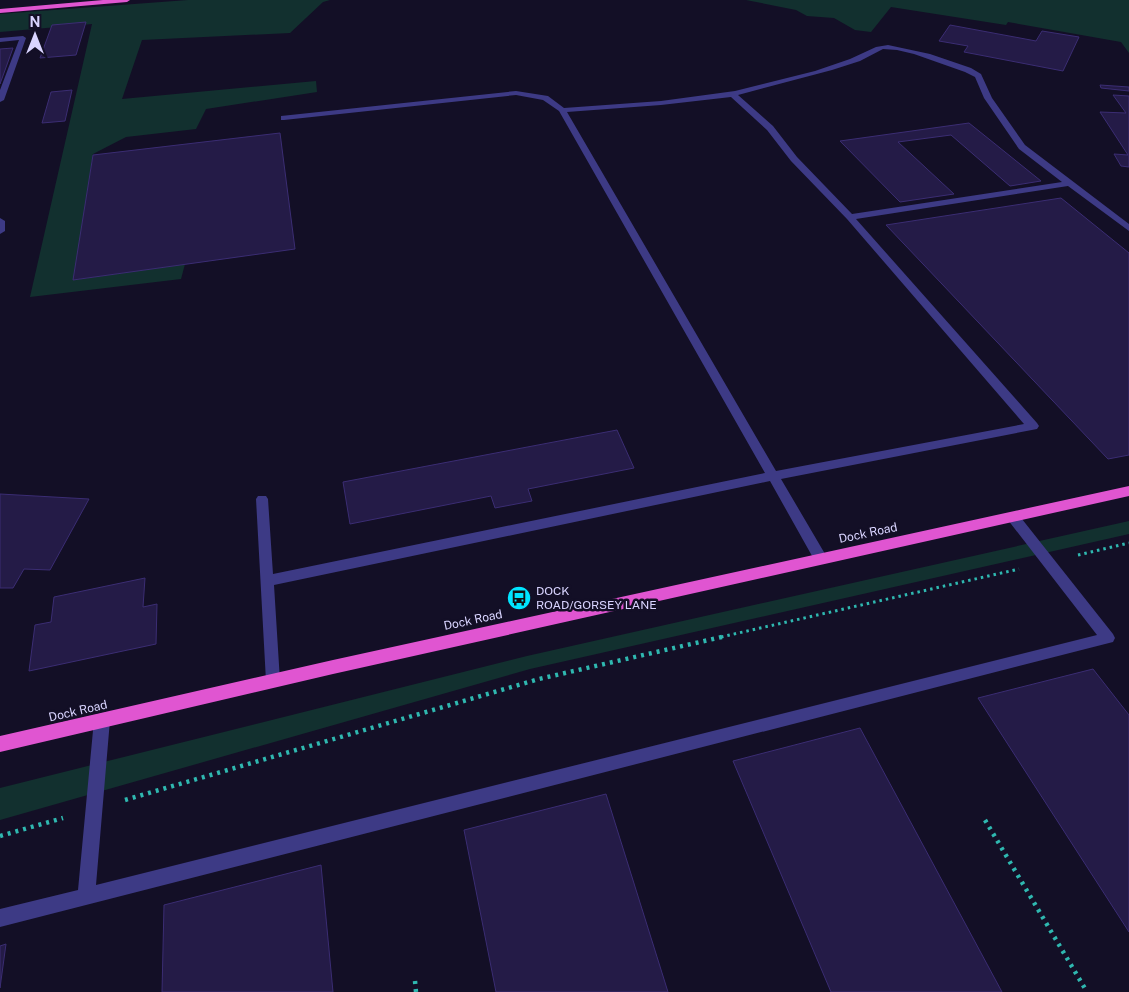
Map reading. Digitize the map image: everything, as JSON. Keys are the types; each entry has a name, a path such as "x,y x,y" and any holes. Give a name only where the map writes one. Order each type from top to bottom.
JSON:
{"highway":[{"path":"0,11 127,0"},
{"name":"Dock Road","path":"0,744 273,681 1129,491"}],"lane":[{"path":"0,40 23,38 0,100"},
{"path":"562,110 701,98 755,89 814,74 864,57 880,48 887,47 906,50 968,70 978,76 988,98 1022,147 1129,228"},
{"path":"284,118 516,93 545,98 562,110 821,559"},
{"path":"267,581 773,476 1033,426 850,217 794,159 770,128 731,93"},
{"path":"850,217 1070,183"},
{"path":"0,221 0,231"},
{"path":"262,499 273,681"},
{"path":"0,918 1108,638 1013,516"},
{"path":"86,896 102,720"}],"path":[{"path":"0,836 539,680 1129,543"},
{"path":"985,820 1086,992"},
{"path":"415,981 416,992"}],"green space":[{"path":"188,0 330,0 323,2 290,33 142,40 122,99 316,81 317,92 206,109 196,129 126,137 93,154 74,280 185,264 181,279 30,297 92,24 0,32 0,14"},
{"path":"746,0 1129,0 1129,53 1121,42 1008,22 1006,25 891,7 871,32 855,30 834,18 807,16 796,10"},
{"path":"1129,521 1129,534 530,669 0,820 0,788 527,656"}],"building":[{"path":"86,22 76,55 40,58 52,25"},
{"path":"950,25 1036,41 1042,31 1079,37 1063,71 964,52 968,46 939,41"},
{"path":"13,48 0,84 0,49"},
{"path":"1100,85 1129,87 1129,91 1101,88"},
{"path":"72,90 65,121 42,123 51,92"},
{"path":"1113,95 1129,96 1129,167 1121,166 1114,154 1128,155 1100,112 1126,113"},
{"path":"969,123 1041,181 1010,186 951,135 898,142 954,194 900,202 840,141"},
{"path":"280,133 295,249 73,280 93,155"},
{"path":"1061,198 1129,253 1129,455 1108,459 886,225"},
{"path":"617,430 634,468 528,489 532,501 495,508 491,496 350,524 343,482"},
{"path":"0,494 89,499 50,570 24,569 13,588 0,588"},
{"path":"145,578 143,607 157,604 156,644 29,671 35,625 51,622 54,597"},
{"path":"1093,669 1129,715 1129,932 978,698"},
{"path":"860,728 1002,992 831,992 733,761"},
{"path":"606,794 668,992 496,992 464,830"},
{"path":"321,865 333,992 162,992 164,905"},
{"path":"6,944 0,988 0,946"}],"place":[{"name":"DOCK ROAD/GORSEY LANE","path":"519,598"}]}
